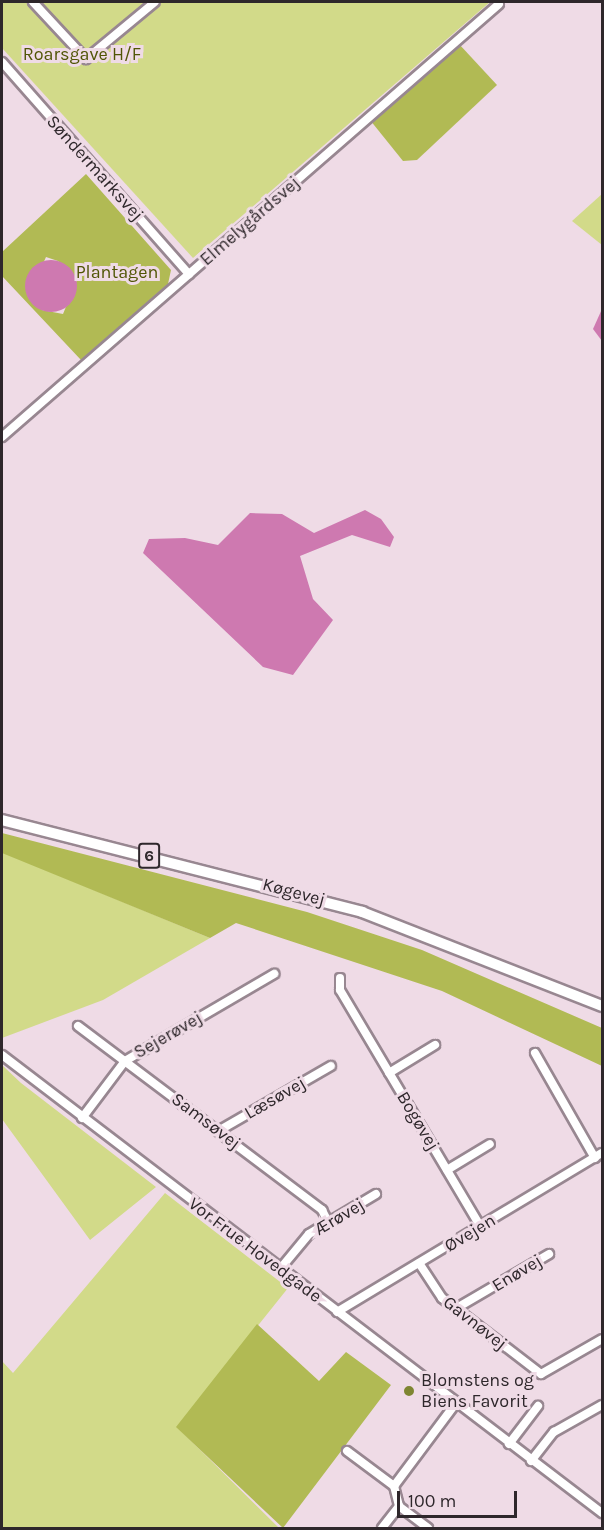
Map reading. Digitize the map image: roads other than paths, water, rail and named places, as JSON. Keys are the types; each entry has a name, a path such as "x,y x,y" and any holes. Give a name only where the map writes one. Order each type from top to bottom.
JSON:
{"main road":[{"name":"Køgevej","path":"2,820 351,909 603,1006"},
{"name":"Køgevej","path":"576,997 603,1015"}],"street":[{"path":"33,2 86,59 155,2"},
{"name":"Elmelygårdsvej","path":"2,437 500,4"},
{"name":"Søndermarksvej","path":"2,62 189,274"},
{"name":"Sejerøvej","path":"82,1118 125,1061 274,974"},
{"name":"Bogøvej","path":"340,978 340,990 480,1226"},
{"name":"Samsøvej","path":"78,1026 220,1130 322,1210 328,1222"},
{"name":"Bogøvej","path":"389,1072 435,1045"},
{"path":"535,1053 599,1156"},
{"name":"Vor Frue Hovedgade","path":"2,1055 603,1514"},
{"name":"Læsøvej","path":"220,1130 331,1066"},
{"name":"Bogøvej","path":"447,1170 490,1144"},
{"name":"Øvejen","path":"337,1312 599,1156"},
{"name":"Ærøvej","path":"280,1269 309,1234 376,1194"},
{"name":"Enøvej","path":"455,1310 549,1254"},
{"name":"Gavnøvej","path":"419,1263 455,1310 541,1374 603,1339"},
{"path":"394,1486 456,1403"},
{"path":"531,1461 554,1432 603,1405"},
{"path":"509,1444 538,1406"},
{"path":"347,1451 394,1486 399,1506 428,1528"},
{"path":"382,1528 399,1506"}],"place":[{"name":"Blomstens og Biens Favorit","path":"409,1391"}],"park label":[{"name":"Roarsgave H/F","path":"82,54"},
{"name":"Plantagen","path":"117,272"}]}
